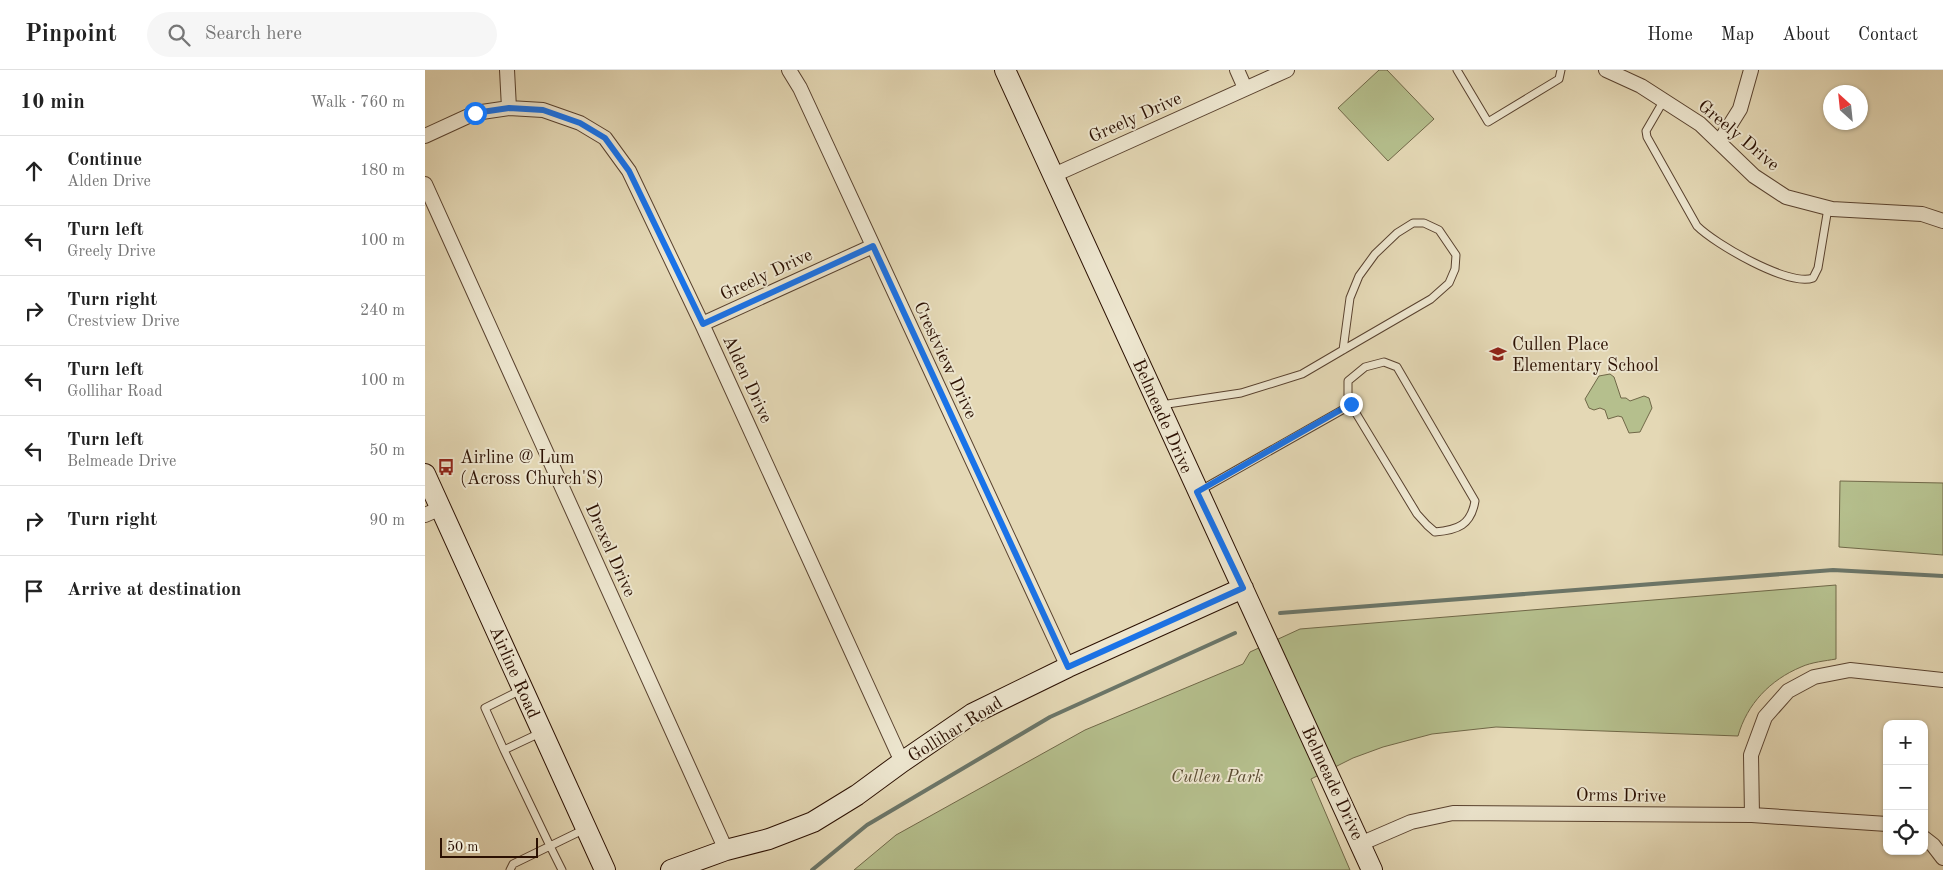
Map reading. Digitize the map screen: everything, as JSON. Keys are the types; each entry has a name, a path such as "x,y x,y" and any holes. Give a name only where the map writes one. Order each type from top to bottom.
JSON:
{"street":[{"path":"507,70 509,108"},
{"name":"Crestview Drive","path":"789,70 873,246 1068,667"},
{"name":"Belmeade Drive","path":"1005,70 1372,870"},
{"path":"1237,70 1245,88"},
{"name":"Greely Drive","path":"1054,175 1287,70"},
{"name":"Greely Drive","path":"1606,70 1641,86 1700,124 1754,176 1786,197 1828,208 1922,214 1943,221"},
{"path":"1720,142 1740,109 1751,70"},
{"name":"Alden Drive","path":"425,136 475,113 509,108 543,110 580,123 605,138 629,171 703,324 902,762"},
{"name":"Drexel Drive","path":"425,184 726,850"},
{"name":"Greely Drive","path":"703,324 873,246"},
{"name":"Airline Road","path":"425,474 433,511 523,689 605,870"},
{"name":"Gollihar Road","path":"671,870 813,822 857,795 972,714 1068,667 1243,588"},
{"path":"1752,815 1751,755 1765,717 1788,691 1814,677 1850,670 1943,680"},
{"name":"Orms Drive","path":"1360,844 1411,822 1453,812 1752,815 1883,824"},
{"path":"1928,841 1943,858"}],"lane":[{"path":"1457,70 1488,122 1559,80 1561,70"},
{"path":"1663,100 1646,130 1647,137 1697,226 1706,235 1768,271 1807,281 1813,278 1818,268 1828,208"},
{"path":"1158,405 1241,393 1302,374 1431,299 1449,283 1455,269 1455,255 1439,230 1424,223 1413,223 1397,233 1375,254 1359,276 1350,298 1343,350"},
{"path":"1384,362 1397,368 1475,501 1473,515 1461,526 1448,531 1435,532 1427,525 1417,514 1351,404 1348,395 1348,381 1365,367 1384,362"},
{"path":"1197,492 1351,404"},
{"path":"523,689 485,708 562,870"},
{"path":"504,750 543,732"},
{"path":"510,870 513,864 586,829"}],"green space":[{"path":"1379,70 1387,70 1434,119 1388,161 1338,108"},
{"path":"1610,374 1614,377 1621,398 1626,398 1630,401 1644,396 1649,398 1652,408 1640,432 1629,433 1622,417 1618,416 1608,419 1605,410 1589,408 1585,399 1599,376"},
{"path":"1840,481 1943,483 1943,555 1839,547"},
{"name":"Cullen Park","path":"1836,585 1836,659 1801,667 1770,686 1761,694 1747,714 1738,736 1496,727 1432,734 1383,747 1353,758 1311,779 1350,870 854,870 896,835 1085,730 1243,664 1250,652 1300,629"}],"waterway":[{"path":"1280,613 1833,570 1943,576"},
{"path":"812,870 867,825 1050,717 1235,633"}],"place":[{"name":"Cullen Place Elementary School","path":"1498,354"},
{"name":"Airline @ Lum (Across Church'S)","path":"446,467"}],"route":[{"path":"475,113 509,108 543,110 580,123 605,138 629,171 703,324 873,246 1068,667 1243,588 1197,492 1351,404"}]}
